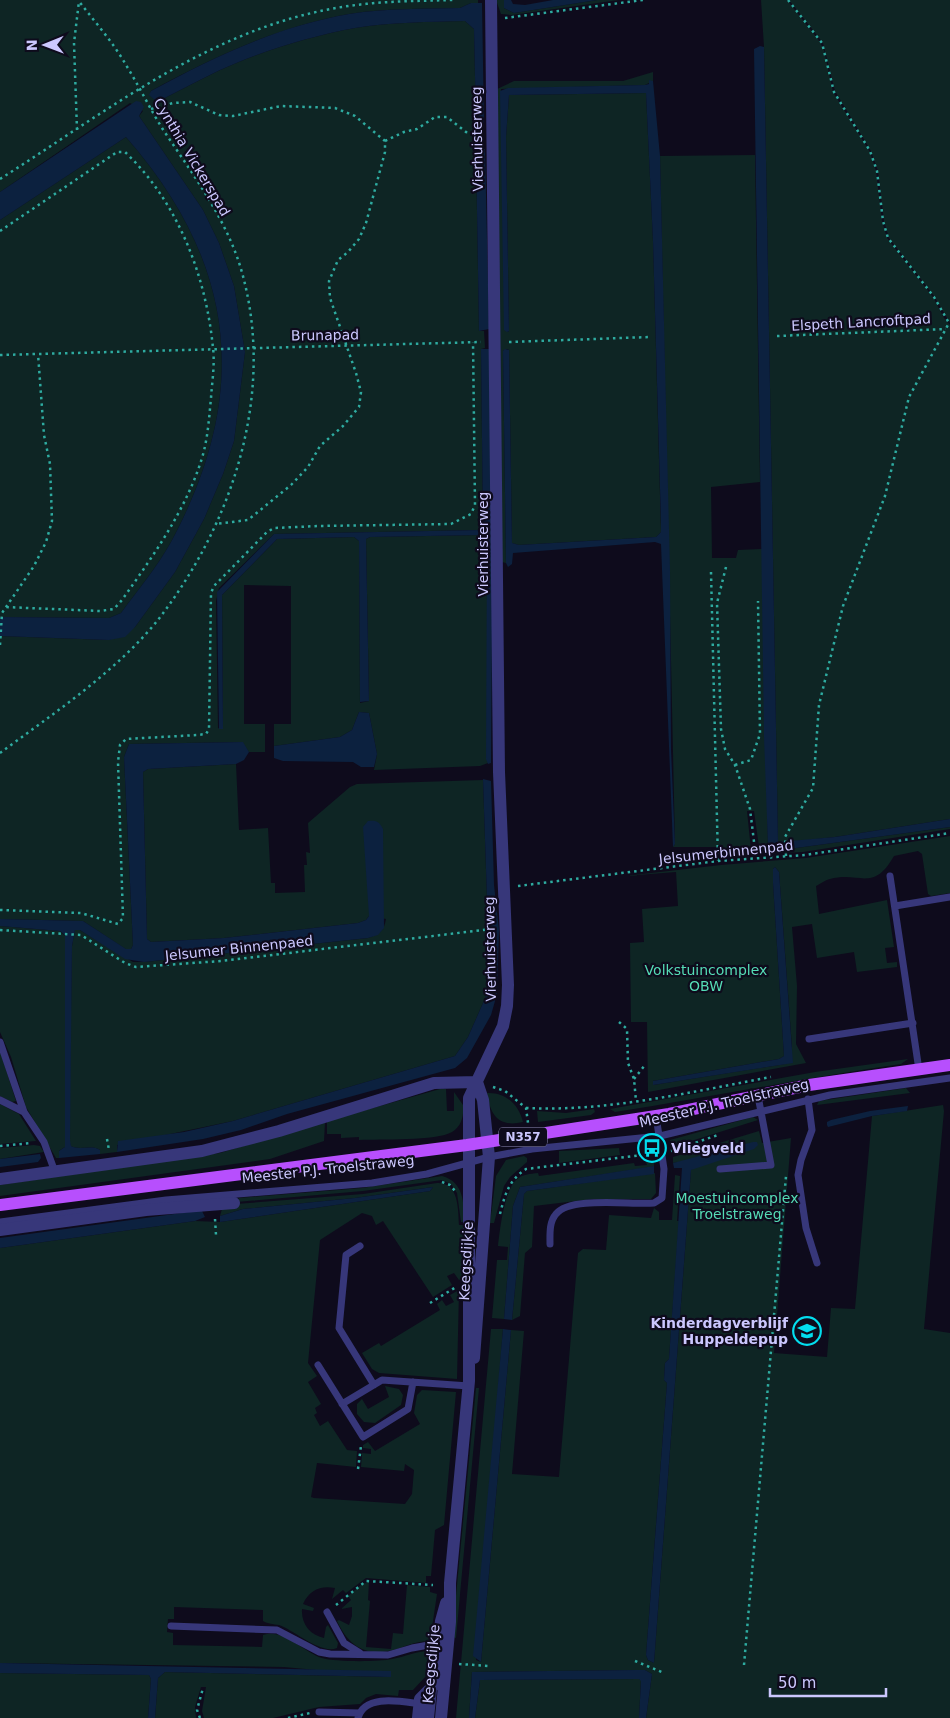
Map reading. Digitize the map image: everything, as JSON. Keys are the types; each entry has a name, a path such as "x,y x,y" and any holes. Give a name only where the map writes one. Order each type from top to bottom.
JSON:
{"main road":[{"name":"Meester P.J. Troelstraweg","path":"0,1205 467,1146 656,1116 808,1085 950,1065"}],"street":[{"name":"Vierhuisterweg","path":"467,1146 469,1098 503,1026 507,1006 499,772 491,0"},
{"path":"0,1179 202,1151 279,1131 434,1083 478,1082 483,1100 488,1142"},
{"name":"Keegsdijkje","path":"469,1383 476,1353 480,1260 489,1157 488,1142"},
{"name":"Keegsdijkje","path":"441,1718 444,1642 469,1383 467,1146"},
{"name":"Meester P.J. Troelstraweg","path":"0,1230 146,1210 234,1203"},
{"name":"Keegsdijkje","path":"418,1718 435,1684 444,1642"},
{"name":"Keegsdijkje","path":"424,1704 428,1718"}],"lane":[{"path":"890,876 919,1070"},
{"path":"895,906 950,898"},
{"path":"809,1039 913,1023"},
{"path":"0,1042 24,1112 44,1142 55,1172"},
{"name":"Meester P.J. Troelstraweg","path":"0,1222 166,1200 372,1183 427,1174 489,1157 532,1149 660,1136 808,1099 950,1078"},
{"path":"720,1169 771,1165 758,1096"},
{"path":"808,1099 812,1130 801,1160 798,1175 803,1213 817,1263"},
{"path":"0,1100 24,1112"},
{"path":"550,1244 552,1221 554,1215 562,1207 593,1203 647,1204 659,1201 664,1193 664,1169 656,1116"},
{"path":"360,1246 346,1255 339,1328 374,1385"},
{"path":"318,1365 364,1437 408,1409 412,1382"},
{"path":"342,1404 382,1380 469,1383"},
{"path":"327,1612 344,1643 350,1649 364,1655"},
{"path":"171,1626 272,1629 287,1634 324,1654 395,1654 412,1648 444,1642"},
{"path":"319,1712 359,1715 367,1705 374,1702 424,1704"}],"path":[{"path":"77,131 74,43 79,0"},
{"name":"Cynthia Vickerspad","path":"0,753 46,719 116,662 160,616 200,556 233,482 244,442 254,388 255,347 252,312 240,266 210,201 150,109 126,64 79,0"},
{"path":"0,179 77,131 139,88 224,43 263,28 336,8 384,2 454,0"},
{"path":"491,18 521,17 643,0"},
{"path":"786,856 785,838 814,788 819,705 843,606 885,496 909,397 949,323 934,297 888,238 883,221 877,171 870,152 834,92 822,43 788,0"},
{"path":"150,109 173,103 190,102 219,115 233,116 282,106 335,108 355,116 385,141"},
{"path":"385,141 404,132 417,129 435,117 447,117 466,132 492,137"},
{"path":"215,524 248,520 291,485 308,467 320,446 343,426 360,407 361,392 330,298 329,281 338,260 359,239 366,223 385,152 385,141"},
{"path":"0,232 117,152 124,152 139,165 168,206 194,258 208,311 213,349 209,430 202,458 163,540 122,600 114,609 100,611 5,608"},
{"name":"Elspeth Lancroftpad","path":"776,336 946,329"},
{"name":"Brunapad","path":"0,355 650,337"},
{"path":"0,910 81,913 118,924 123,918 118,762 120,745 126,739 197,736 206,734 210,729 211,593 214,586 267,532 274,528 283,527 451,524 471,514 475,505 473,342"},
{"path":"0,645 2,613 34,566 46,542 52,521 50,464 44,435 38,354"},
{"path":"726,567 718,603 721,728 725,749 735,765 750,809 756,858"},
{"path":"711,572 718,862"},
{"path":"735,765 751,760 760,734 758,602"},
{"name":"Jelsumerbinnenpad","path":"504,888 718,862 786,856 950,832"},
{"name":"Jelsumer Binnenpaed","path":"0,930 82,935 126,963 136,967 221,961 488,929"},
{"path":"619,1022 626,1029 628,1063 634,1080 636,1101"},
{"path":"634,1080 645,1065"},
{"path":"478,1082 505,1091 526,1108 564,1110 636,1101 777,1076"},
{"path":"0,1146 44,1142"},
{"path":"744,1665 787,1167 785,1164 771,1165"},
{"path":"499,1218 506,1190 512,1180 526,1170 560,1167"},
{"path":"430,1303 462,1283"},
{"path":"358,1470 364,1437"},
{"path":"327,1612 366,1580 433,1585"},
{"path":"635,1661 664,1673"},
{"path":"460,1664 489,1666"},
{"path":"200,1718 197,1710 203,1688"},
{"path":"288,1718 319,1712"}],"green space":[{"path":"0,0 478,0 478,4 471,3 460,8 363,12 323,19 247,44 198,66 151,91 150,95 157,102 250,57 321,35 355,28 396,23 465,21 474,29 476,124 480,124 480,149 476,150 479,331 484,331 485,348 481,349 483,528 481,530 274,534 219,588 216,601 218,728 223,729 222,595 277,539 354,537 359,541 360,703 369,701 366,539 370,537 482,535 487,542 488,763 480,766 374,770 377,754 369,713 359,712 352,730 340,737 274,746 274,724 291,724 291,586 244,585 244,724 265,724 265,752 249,752 242,742 129,744 124,757 133,945 131,949 127,950 83,921 0,919 0,636 109,640 135,627 175,572 204,519 223,474 234,441 245,352 234,286 219,243 203,210 139,116 143,111 130,103 0,192"},
{"path":"496,0 504,0 504,8 514,13 597,0 619,0 512,15 501,14"},
{"path":"761,0 787,0 818,39 824,50 833,92 870,152 876,171 882,221 887,238 933,297 950,325 950,819 835,837 778,843 764,47"},
{"path":"789,0 950,0 950,323 934,296 889,238 884,221 878,171 871,151 835,91 823,43"},
{"path":"653,72 653,81 645,85 501,89 507,332 509,331 506,137 509,95 646,93 653,241 661,532 656,537 519,545 512,543 509,350 507,349 503,351 506,563 502,562 495,90 514,81 623,81"},
{"path":"126,137 163,185 191,233 210,282 220,331 221,382 213,434 197,487 171,542 154,569 121,613 109,618 0,617 0,220"},
{"path":"755,155 760,482 711,487 712,558 736,558 738,550 762,549 768,846 774,851 950,827 950,829 803,852 760,854 754,811 747,811 751,850 748,855 720,858 720,847 673,847 675,844 660,156"},
{"path":"236,764 239,830 268,828 271,883 275,883 275,893 305,892 304,865 307,865 306,852 310,853 308,823 350,787 357,784 483,780 488,929 487,994 468,1037 455,1056 233,1121 117,1145 117,1152 100,1154 100,1150 97,1148 71,1146 69,1140 72,946 75,929 80,930 133,962 144,962 368,938 383,929 386,919 369,916 366,920 358,923 224,938 151,942 147,939 143,772 148,769"},
{"name":"Volkstuincomplex OBW","path":"950,836 950,893 931,896 928,894 922,854 918,851 894,856 879,874 872,877 841,877 828,880 816,886 819,914 887,900 894,947 885,948 887,963 897,962 897,967 857,972 854,952 817,958 812,924 792,927 797,986 796,1044 806,1063 648,1092 647,1022 631,1022 630,943 644,942 642,909 678,906 676,872 625,876 806,858","holes":["775,867 779,872 792,1047 785,1064 653,1085 653,1081 779,1059 784,1056 773,869"]},
{"path":"0,926 60,931 65,936 65,1147 59,1151 59,1158 56,1158 26,1107 11,1057 0,1032"},
{"path":"0,1051 16,1101 12,1102 0,1096"},
{"path":"908,1059 901,1064 651,1106 615,1112 610,1109 815,1072"},
{"path":"906,1088 910,1093 817,1105 819,1101"},
{"path":"440,1089 446,1089 447,1111 454,1111 454,1092 463,1105 462,1120 458,1127 445,1135 407,1139 359,1140 359,1137 341,1138 341,1134 327,1134 327,1121"},
{"path":"487,1093 506,1097 511,1101 518,1110 523,1122 507,1123 497,1118 490,1107"},
{"path":"0,1104 19,1114 36,1141 0,1144"},
{"name":"Moestuincomplex Troelstraweg","path":"943,1105 944,1111 924,1329 950,1333 950,1718 646,1718 652,1674 645,1670 472,1672 469,1718 456,1718 491,1329 503,1329 476,1660 481,1662 511,1330 524,1331 512,1474 559,1477 578,1253 583,1249 606,1250 609,1215 651,1218 654,1208 659,1212 659,1220 672,1220 675,1175 680,1176 677,1221 679,1221 669,1359 665,1363 664,1380 667,1383 646,1655 648,1660 654,1663 691,1170 695,1167 691,1160 673,1163 673,1157 759,1131 762,1143 791,1138 774,1353 827,1357 831,1308 855,1309 872,1116"},
{"path":"594,1109 595,1112 591,1115 538,1122 537,1111 566,1113"},
{"path":"753,1117 758,1120 672,1147 670,1140"},
{"path":"325,1122 324,1141 270,1159 0,1196 0,1185 220,1153"},
{"path":"40,1146 44,1152 0,1159 0,1148"},
{"path":"619,1148 620,1155 559,1163 559,1151"},
{"path":"524,1156 527,1158 527,1162 510,1177 504,1186 494,1223 490,1223 496,1176 506,1160"},
{"path":"654,1160 654,1166 651,1167 520,1187 513,1206 504,1319 492,1318 497,1260 507,1260 508,1247 498,1246 501,1221 508,1193 516,1180 529,1174 538,1173 539,1176 634,1163 635,1166 647,1165 646,1162"},
{"path":"655,1173 656,1193 651,1199 593,1199 534,1206 532,1247 525,1253 520,1316 512,1320 524,1194 527,1191"},
{"path":"442,1176 455,1183 459,1188 463,1201 464,1222 461,1222 457,1193 451,1184 442,1180 363,1191 236,1202 239,1198 362,1188"},
{"path":"437,1183 450,1187 456,1198 459,1225 464,1225 464,1277 459,1280 454,1273 447,1276 452,1285 433,1297 383,1221 376,1225 372,1216 362,1213 320,1240 308,1363 317,1376 308,1382 321,1404 315,1408 317,1413 314,1415 320,1426 328,1421 347,1450 357,1451 356,1467 317,1463 311,1497 314,1498 405,1504 412,1494 414,1470 405,1464 404,1471 361,1467 362,1453 371,1454 371,1449 363,1448 363,1445 368,1442 375,1451 420,1424 414,1413 417,1395 422,1390 456,1392 444,1525 435,1530 431,1576 426,1576 426,1583 366,1578 346,1593 343,1590 332,1599 335,1588 325,1587 312,1592 303,1604 314,1608 313,1611 302,1609 305,1624 307,1628 319,1637 324,1638 328,1625 338,1643 337,1648 323,1648 279,1625 263,1621 263,1610 174,1607 174,1619 168,1619 167,1632 173,1633 173,1645 262,1647 263,1635 278,1635 315,1655 336,1660 386,1660 429,1651 427,1675 413,1690 399,1690 398,1696 376,1694 366,1698 360,1704 319,1707 273,1718 204,1718 202,1711 206,1687 201,1687 195,1707 196,1718 155,1718 158,1678 165,1672 391,1677 284,1667 0,1663 0,1248 195,1221 220,1222 430,1191 433,1187 355,1198 243,1209 220,1216 222,1209 236,1204 363,1194"},
{"path":"459,1290 457,1379 379,1373 372,1369 362,1353 379,1343 381,1346 440,1310 437,1304 442,1300 446,1306 454,1302 450,1295"},
{"path":"385,1386 399,1389 403,1395 401,1405 375,1423 364,1422 357,1414 357,1404 362,1399 368,1409 389,1397"},
{"path":"476,1388 479,1388 456,1638 452,1637"},
{"path":"369,1582 368,1600 370,1601 366,1647 391,1649 393,1633 403,1634 407,1585 430,1587 430,1592 437,1594 430,1641 417,1642 397,1649 377,1652 368,1651 353,1644 337,1621 339,1620 349,1625 352,1607 341,1609 351,1600 348,1596 362,1584"},
{"path":"0,1673 149,1675 151,1679 148,1718 0,1718"},
{"path":"480,1680 641,1680 639,1718 475,1718"}],"water":[{"path":"504,0 511,0 513,4 525,5 553,0 597,0 514,13 504,8"},
{"path":"471,3 482,3 484,123 476,124 474,29 465,21 382,25 321,35 267,51 234,64 157,102 149,95 151,91 198,66 247,44 297,26 363,12 460,8"},
{"path":"760,46 764,47 778,842 835,837 950,819 950,827 774,851 768,846 764,737 754,49"},
{"path":"649,80 653,81 660,156 670,571 671,749 675,844 673,847 661,544 655,542 513,553 512,564 508,567 506,563 503,351 505,349 509,350 512,543 519,545 656,537 661,532 653,241 646,93 509,95 506,137 509,331 504,330 500,91 508,88 645,85 649,84"},
{"path":"136,101 141,102 144,107 139,116 203,210 219,243 234,286 245,352 234,441 223,474 204,519 175,572 135,627 125,637 109,640 0,636 0,617 109,618 121,613 154,569 171,542 197,487 213,434 221,382 220,331 210,282 191,233 163,185 126,137 0,220 0,192"},
{"path":"485,149 489,329 479,331 476,150"},
{"path":"481,349 490,349 491,763 488,764 486,759 487,542 482,535 370,537 366,539 369,701 360,702 359,541 354,537 277,539 222,595 223,729 219,729 217,592 274,534 481,530 483,528"},
{"path":"359,712 369,713 377,754 374,767 361,767 353,762 283,761 274,758 274,746 340,737 352,730"},
{"path":"243,742 249,752 244,760 236,764 148,769 143,772 147,939 151,942 224,938 358,923 366,920 369,916 363,827 368,821 379,823 383,829 384,928 378,935 368,938 144,962 125,959 80,930 75,930 72,946 70,1140 71,1146 97,1148 100,1150 100,1154 59,1158 59,1151 65,1147 65,935 60,931 0,926 0,919 83,921 126,949 131,949 133,945 124,757 129,744"},
{"path":"483,779 491,781 494,885 499,930 497,994 491,1015 467,1058 455,1068 287,1114 241,1130 203,1139 117,1152 118,1141 184,1132 233,1121 455,1056 468,1037 487,994 488,929"},
{"path":"775,867 779,872 793,1063 653,1085 653,1081 779,1059 784,1056 773,883 773,869"},
{"path":"908,1106 907,1111 872,1116 828,1127 827,1125 827,1122 831,1120 870,1111"},
{"path":"757,1142 758,1145 754,1149 691,1170 654,1663 648,1660 646,1655 667,1383 664,1380 665,1363 669,1359 682,1168 674,1168 673,1163"},
{"path":"40,1154 41,1158 38,1162 0,1167 0,1159"},
{"path":"654,1166 654,1174 527,1191 524,1194 512,1320 504,1319 513,1206 520,1187"},
{"path":"433,1187 430,1191 220,1222 220,1216 243,1209 355,1198"},
{"path":"202,1211 205,1217 195,1221 0,1248 0,1238"},
{"path":"503,1329 511,1330 481,1662 473,1656"},
{"path":"0,1663 391,1671 391,1677 165,1672 158,1678 155,1718 148,1718 151,1679 149,1675 0,1673"},
{"path":"645,1670 652,1674 646,1718 639,1718 641,1681 639,1679 480,1680 475,1718 469,1718 472,1672"}],"place":[{"name":"Vliegveld","path":"652,1148"},
{"name":"Kinderdagverblijf Huppeldepup","path":"807,1331"}]}
